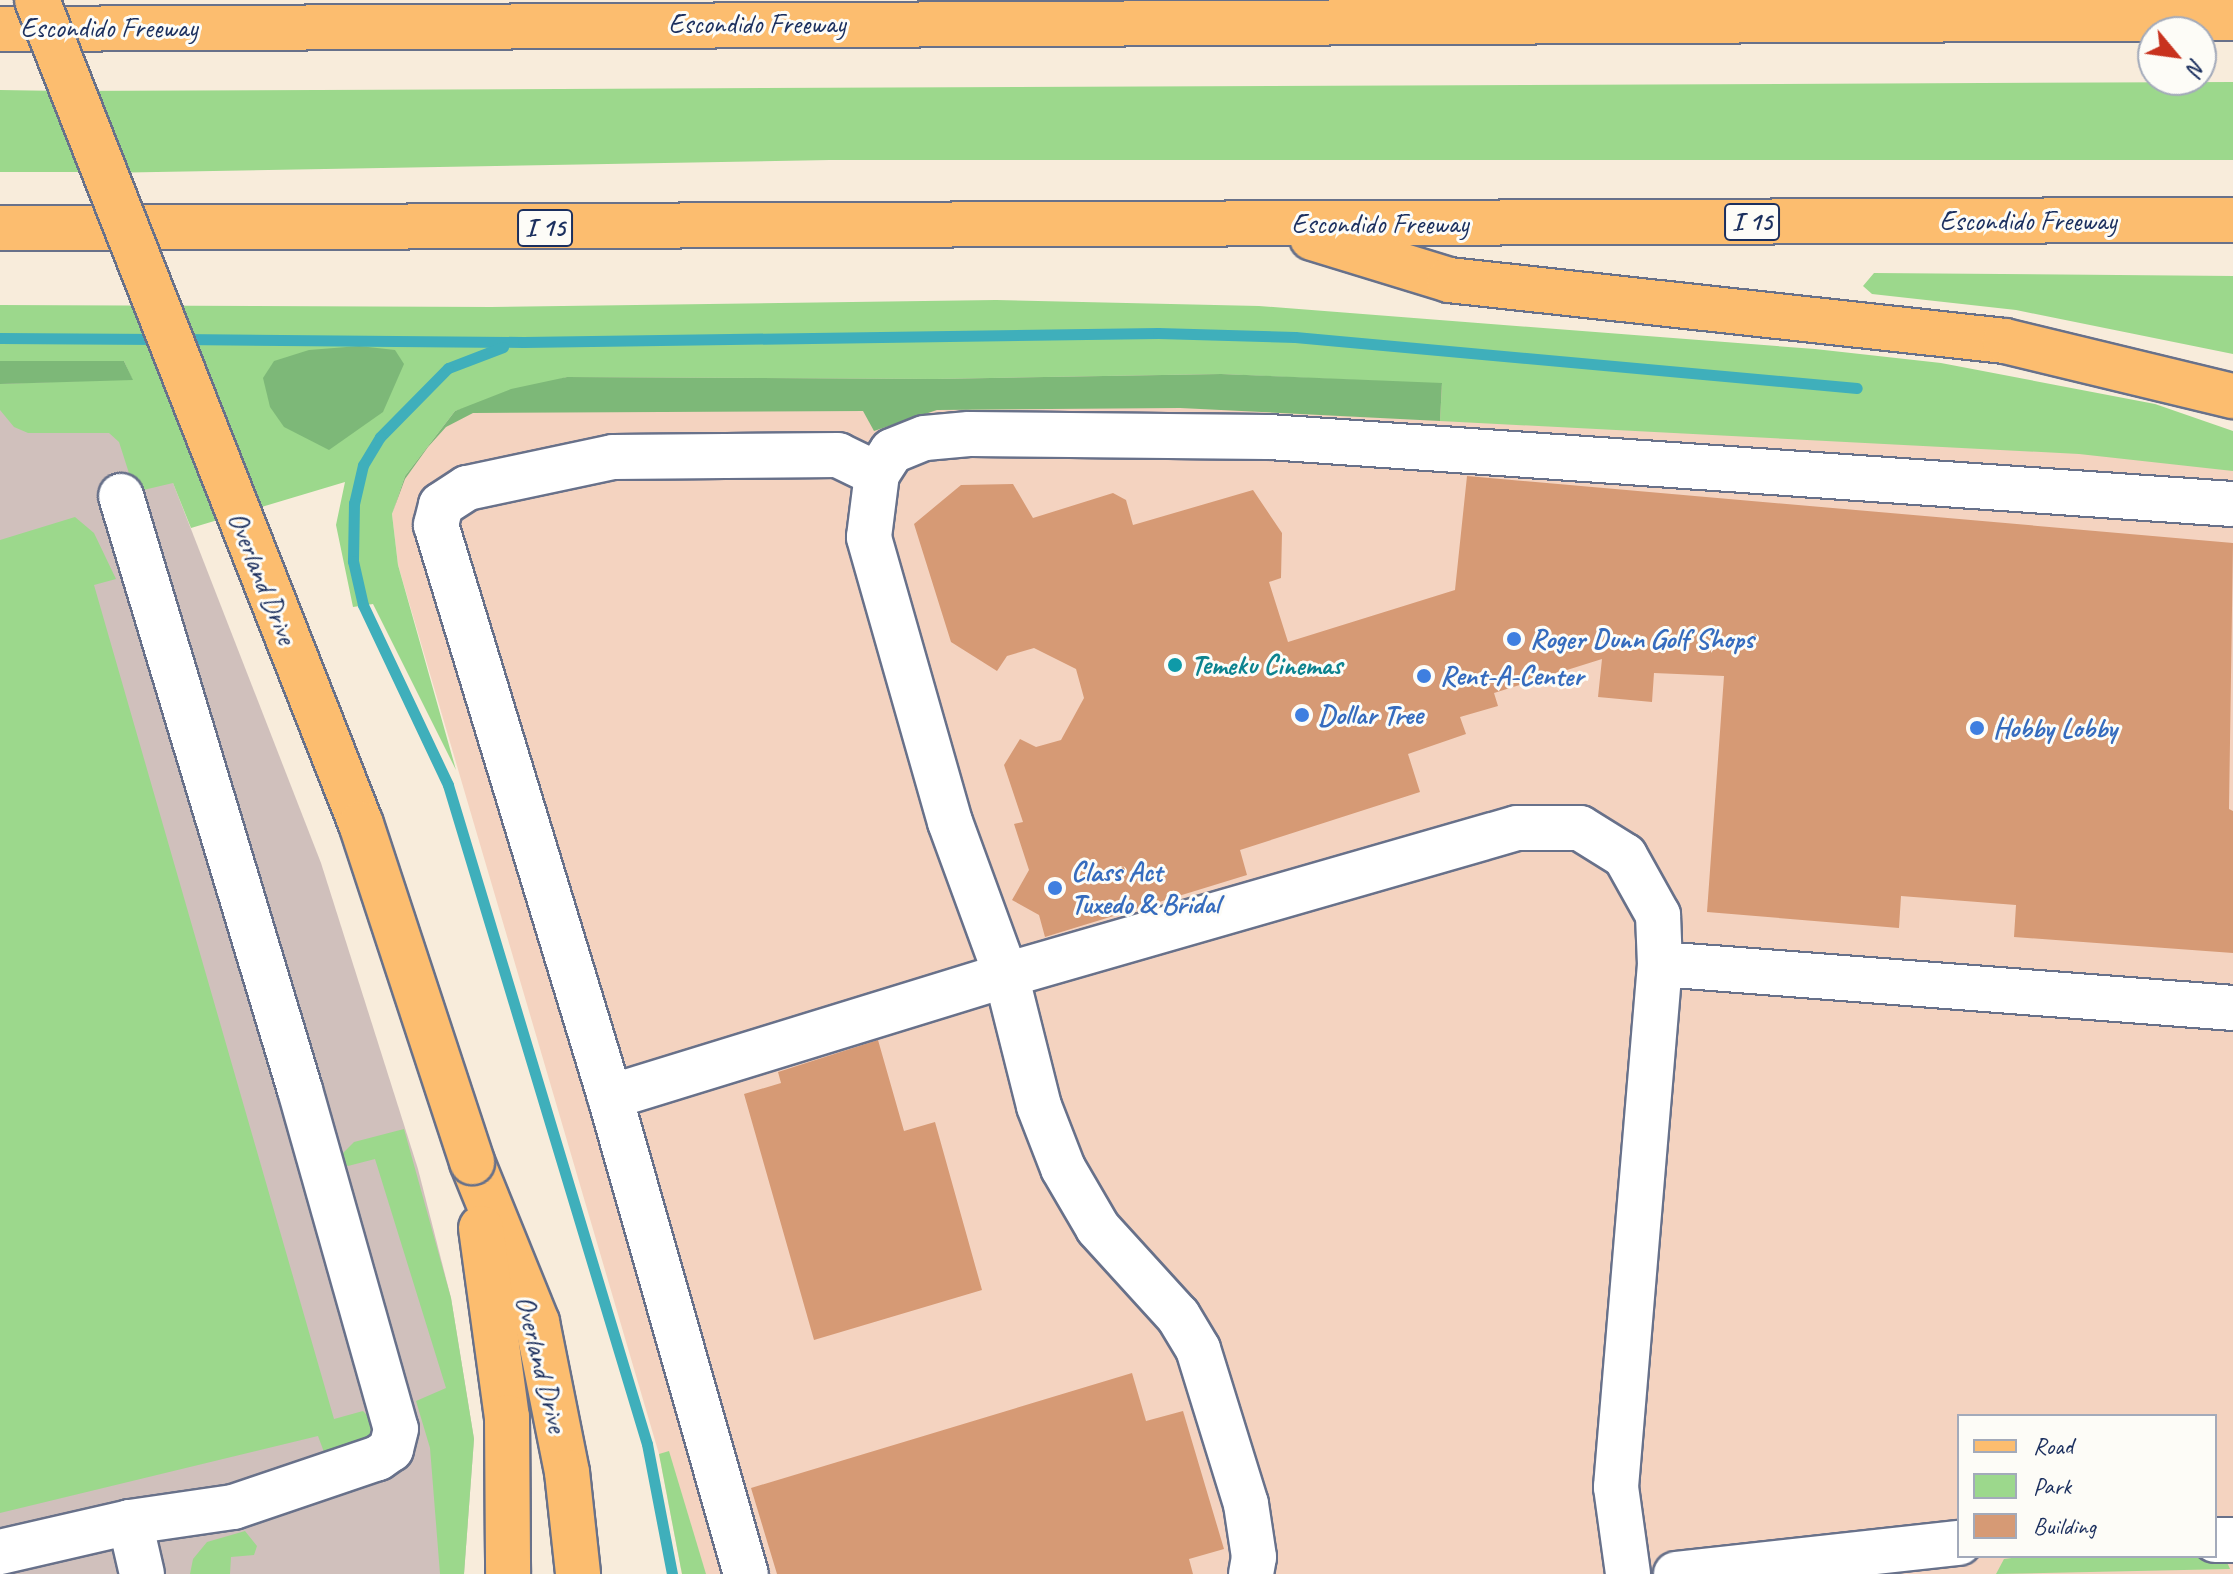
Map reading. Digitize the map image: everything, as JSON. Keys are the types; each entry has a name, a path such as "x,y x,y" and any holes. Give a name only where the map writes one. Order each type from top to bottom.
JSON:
{"main road":[{"name":"Overland Drive","path":"37,0 361,824 472,1162 537,1322 567,1472 578,1574"},
{"path":"1259,21 1395,0"},
{"name":"Escondido Freeway","path":"0,29 2233,18"},
{"name":"Escondido Freeway","path":"0,228 2233,220"},
{"path":"1271,225 1449,280 2005,341 2233,396"},
{"name":"Overland Drive","path":"472,1162 507,1417 508,1574"}],"lane":[{"path":"1251,1574 1254,1557 1246,1504 1198,1349 1178,1316 1098,1228 1063,1168 1039,1106 1006,975 950,822 869,537 877,474 892,451 925,438 1269,437 2233,504"},
{"path":"746,1574 610,1097 436,525 441,505 467,488 613,457 838,455 877,474"},
{"path":"0,1552 130,1522 233,1507 378,1458 391,1449 396,1429 300,1090 121,496"},
{"path":"610,1097 1006,975 1517,828 1548,824 1580,828 1625,856 1658,915 1660,964 1616,1487 1628,1574"},
{"path":"1660,964 2233,1008"},
{"path":"130,1522 142,1574"},
{"path":"1676,1574 1957,1543"}],"shaded area":[{"path":"0,361 133,380 321,863 418,1169 451,1298 474,1439 464,1574 0,1574"},
{"path":"1221,374 2233,435 2233,1574 682,1574 659,1454 398,565 392,514 405,476 455,411 567,377 935,379"}],"green space":[{"path":"2137,82 2137,96 2217,96 2217,82 2233,82 2233,160 830,160 100,173 66,91"},
{"path":"0,90 64,91 92,172 0,172"},
{"path":"1874,273 2233,276 2233,354 2016,310 1872,294 1863,286"},
{"path":"996,300 1259,306 1815,349 1941,363 2155,404 2233,431 2233,471 2079,454 1440,421 1442,384 1221,374 935,379 567,377 455,411 405,476 392,514 398,565 456,770 373,604 353,607 336,525 345,482 191,528 173,483 135,492 119,442 109,433 28,433 14,427 0,410 0,384 132,379 124,361 0,361 0,305 491,307"},
{"path":"359,346 395,350 404,364 383,412 329,450 284,427 270,407 263,378 274,361 309,350"},
{"path":"0,361 124,361 133,380 0,384"},
{"path":"1221,374 1442,383 1440,421 1180,408 937,410 874,431 863,411 473,413 446,427 428,447 405,479 392,514 405,476 455,411 511,389 567,377 935,379"},
{"path":"75,517 94,533 116,579 94,585 334,1419 363,1411 372,1420 370,1435 360,1447 327,1460 318,1436 0,1513 0,540"},
{"path":"404,1129 451,1298 474,1439 464,1574 440,1574 430,1448 416,1401 446,1388 375,1159 348,1166 342,1162 342,1154 354,1142"},
{"path":"669,1451 706,1574 682,1574 659,1454"},
{"path":"245,1531 257,1546 254,1555 231,1557 230,1574 190,1574 193,1559 207,1542"},
{"path":"2217,1557 2226,1560 2230,1569 1996,1574 2004,1559"}],"building":[{"path":"1467,476 2233,543 2229,809 2233,811 2233,953 2014,937 2016,905 1901,896 1899,928 1707,912 1724,676 1654,673 1652,702 1598,697 1602,659 1494,693 1498,706 1460,717 1466,734 1408,754 1420,792 1240,850 1247,875 1045,937 1039,915 1012,900 1029,870 1014,824 1023,822 1004,765 1020,739 1036,747 1061,740 1084,698 1076,669 1034,648 1007,656 997,671 951,642 914,524 961,485 1013,484 1033,518 1113,493 1126,500 1133,525 1253,490 1282,533 1281,578 1269,582 1288,642 1455,590"},
{"path":"878,1040 904,1131 935,1122 982,1290 814,1340 744,1094 781,1083 778,1072"},
{"path":"1132,1373 1146,1421 1183,1411 1224,1549 1189,1559 1193,1574 777,1574 751,1488"}],"waterway":[{"path":"180,339 523,342 1158,333 1295,337 1857,388"},
{"path":"0,338 159,339"},
{"path":"503,347 448,368 380,437 363,465 354,503 353,561 363,605 448,785 647,1444 672,1574"}],"place":[{"name":"Roger Dunn Golf Shops","path":"1514,639"},
{"name":"Temeku Cinemas","path":"1175,665"},
{"name":"Rent-A-Center","path":"1424,676"},
{"name":"Dollar Tree","path":"1302,715"},
{"name":"Hobby Lobby","path":"1977,728"},
{"name":"Class Act Tuxedo & Bridal","path":"1055,888"}]}
